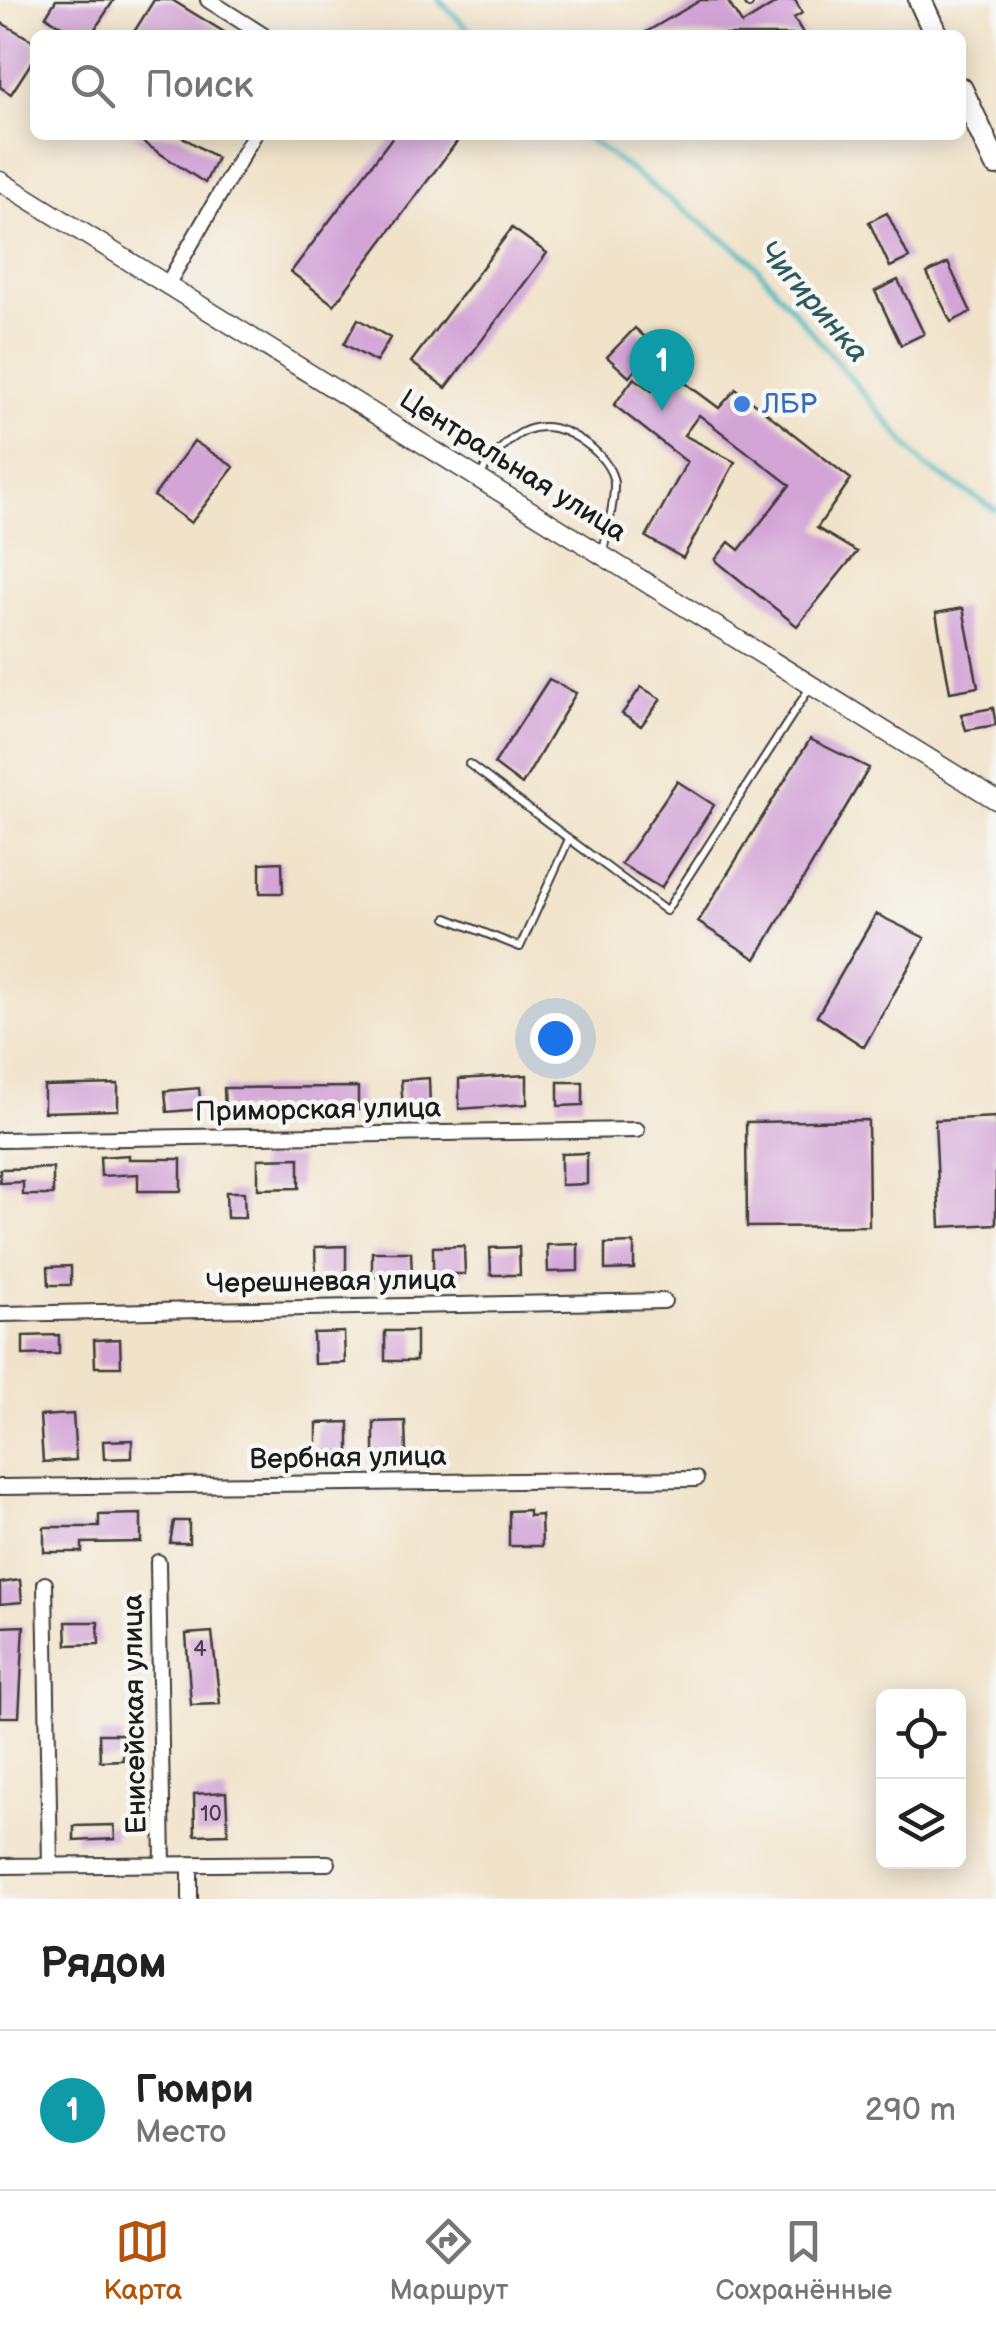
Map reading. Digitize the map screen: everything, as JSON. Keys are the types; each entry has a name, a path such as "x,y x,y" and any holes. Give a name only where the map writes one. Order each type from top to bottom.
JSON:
{"main road":[{"path":"920,0 934,30"},
{"path":"966,100 996,164"}],"street":[{"path":"208,0 255,30"},
{"path":"167,284 251,140"},
{"name":"Центральная улица","path":"0,180 996,800"},
{"name":"Приморская улица","path":"0,1140 637,1130"},
{"name":"Черешневая улица","path":"0,1314 664,1301"},
{"name":"Вербная улица","path":"0,1486 696,1479"},
{"name":"Енисейская улица","path":"158,1562 163,1864"},
{"path":"45,1584 50,1865"},
{"path":"0,1866 328,1863"},
{"path":"190,1864 190,1899"}],"lane":[{"path":"478,477 500,445 537,425 568,430 600,454 614,481 603,554"},
{"path":"470,764 666,910 812,684"},
{"path":"447,918 520,948 570,839"}],"building":[{"path":"56,0 114,0 94,30 67,30 46,16"},
{"path":"154,0 172,0 221,30 135,30"},
{"path":"701,0 727,0 742,24 781,0 795,0 802,13 794,18 801,30 650,30"},
{"path":"0,22 30,39 30,65 11,94 0,87"},
{"path":"140,140 187,140 217,158 205,183"},
{"path":"390,140 458,140 334,305 291,272"},
{"path":"887,213 909,258 890,267 869,222"},
{"path":"512,228 547,253 446,388 411,362"},
{"path":"948,263 971,312 951,322 927,273"},
{"path":"898,280 924,334 901,345 875,291"},
{"path":"358,319 390,338 376,362 344,344"},
{"path":"635,328 656,347 629,377 607,357"},
{"path":"668,370 719,408 736,389 851,479 817,528 857,552 797,626 715,560 729,542 739,550 790,485 699,415 684,435 735,462 683,558 646,537 687,462 614,405 634,378 652,391"},
{"path":"194,441 234,467 191,523 154,496"},
{"path":"963,608 978,687 950,692 936,613"},
{"path":"549,679 576,693 522,785 494,764"},
{"path":"641,687 661,699 641,726 622,714"},
{"path":"993,708 996,725 966,730 961,714"},
{"path":"810,739 869,768 756,959 698,922"},
{"path":"677,781 714,805 661,888 621,864"},
{"path":"282,862 283,893 260,893 260,863"},
{"path":"876,914 925,938 864,1047 817,1016"},
{"path":"527,1075 527,1104 459,1109 459,1079"},
{"path":"429,1078 430,1107 403,1109 401,1080"},
{"path":"558,1082 583,1082 583,1105 558,1106"},
{"path":"118,1084 118,1110 44,1112 44,1086"},
{"path":"358,1087 358,1110 225,1110 224,1088"},
{"path":"199,1088 201,1109 167,1112 165,1091"},
{"path":"996,1117 996,1224 940,1227 935,1120"},
{"path":"868,1120 869,1226 747,1227 746,1122"},
{"path":"587,1153 587,1184 561,1185 561,1154"},
{"path":"129,1155 129,1159 181,1159 181,1191 138,1191 138,1174 101,1176 100,1157"},
{"path":"299,1158 299,1188 258,1189 258,1159"},
{"path":"53,1168 53,1195 23,1195 23,1182 0,1183 0,1169"},
{"path":"226,1192 244,1192 245,1218 227,1218"},
{"path":"634,1243 634,1269 605,1270 605,1244"},
{"path":"578,1244 578,1271 548,1272 547,1245"},
{"path":"346,1246 346,1275 316,1276 315,1247"},
{"path":"464,1246 465,1274 433,1274 433,1247"},
{"path":"519,1247 520,1275 491,1275 490,1248"},
{"path":"372,1252 411,1252 412,1277 372,1277"},
{"path":"71,1266 71,1285 49,1285 48,1267"},
{"path":"385,1331 416,1331 416,1361 385,1361"},
{"path":"344,1332 345,1363 314,1364 313,1333"},
{"path":"59,1335 59,1354 23,1355 23,1336"},
{"path":"120,1339 121,1367 95,1367 94,1340"},
{"path":"73,1414 76,1460 43,1462 40,1416"},
{"path":"405,1421 406,1454 374,1455 374,1422"},
{"path":"349,1422 349,1451 317,1452 317,1423"},
{"path":"132,1440 132,1458 104,1459 103,1441"},
{"path":"529,1510 529,1516 541,1515 542,1546 509,1546 509,1511"},
{"path":"141,1514 141,1542 82,1543 82,1552 44,1552 44,1527 99,1527 99,1515"},
{"path":"174,1521 189,1521 189,1543 170,1543"},
{"path":"20,1580 22,1602 0,1604 0,1583"},
{"path":"66,1622 98,1622 99,1644 67,1645"},
{"path":"24,1626 19,1717 0,1717 0,1627"},
{"path":"212,1632 220,1704 191,1705 186,1634"},
{"path":"99,1734 122,1734 123,1760 100,1761"},
{"path":"226,1792 228,1834 195,1835 194,1794"},
{"path":"114,1825 115,1839 74,1841 74,1826"}],"waterway":[{"name":"Чигиринка","path":"439,0 469,30"},
{"name":"Чигиринка","path":"590,140 749,258 925,466 996,510"}],"place":[{"name":"ЛБР","path":"742,404"},
{"name":"Гюмри","path":"662,411"}]}
